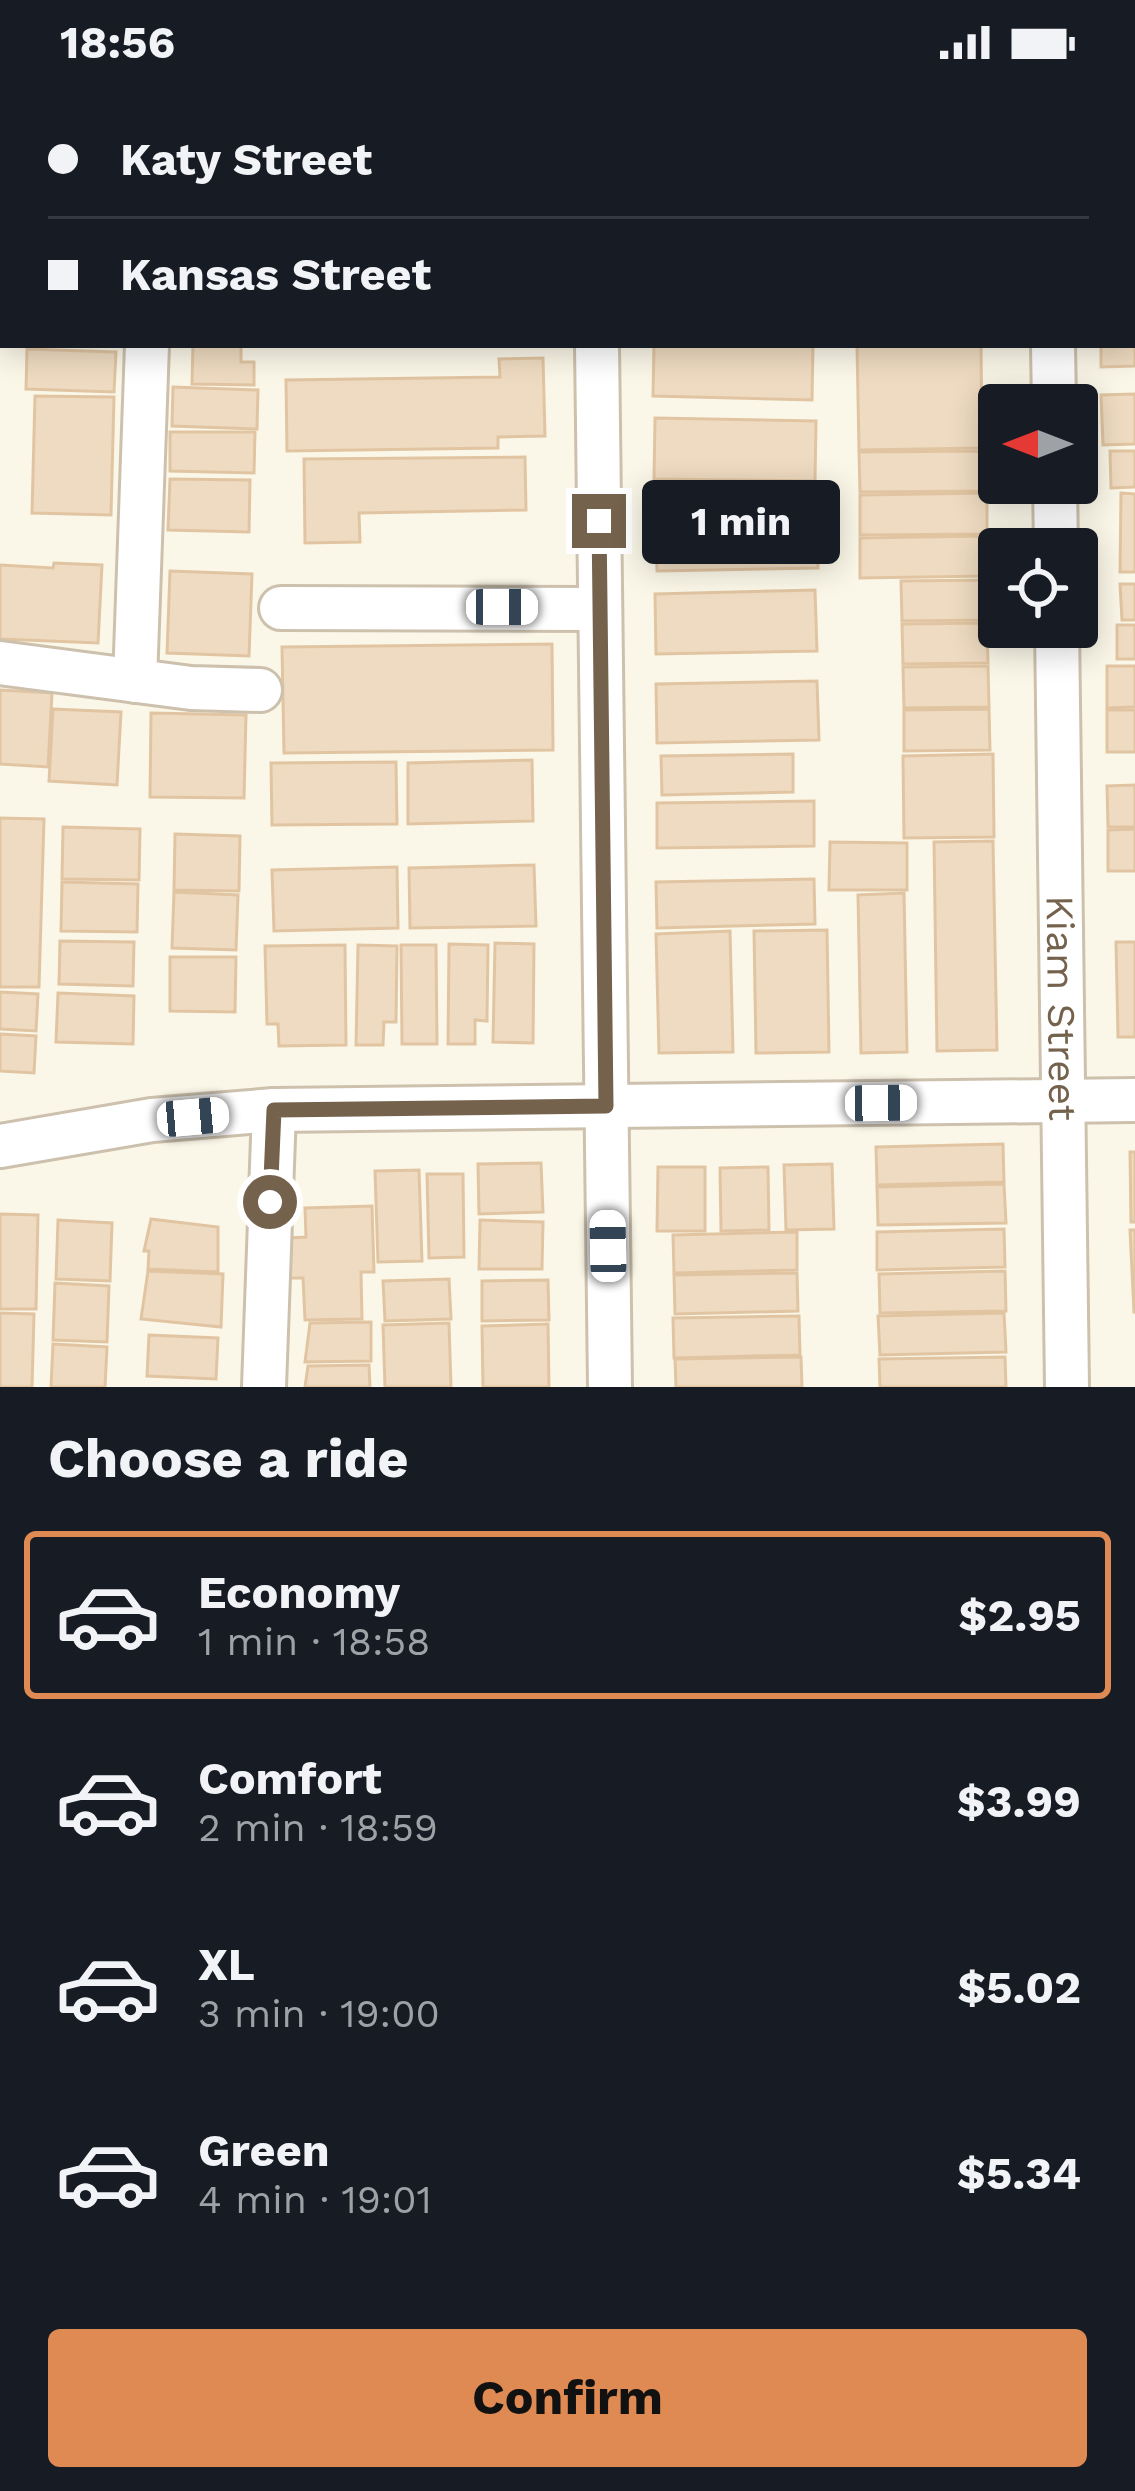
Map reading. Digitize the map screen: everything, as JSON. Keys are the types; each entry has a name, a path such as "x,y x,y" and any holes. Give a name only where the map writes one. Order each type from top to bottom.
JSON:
{"street":[{"path":"135,681 147,348"},
{"path":"597,348 610,1387"},
{"path":"1053,348 1054,384"},
{"path":"280,608 600,609"},
{"name":"Kiam Street","path":"1057,648 1067,1387"},
{"path":"0,663 135,681 260,690"},
{"path":"0,1146 152,1120 274,1110 1135,1100"},
{"path":"265,1387 274,1110"}],"building":[{"path":"193,348 241,348 241,362 254,362 254,385 192,384"},
{"path":"654,348 813,348 812,400 653,396"},
{"path":"857,348 981,348 978,448 859,450"},
{"path":"1101,348 1135,348 1135,366 1101,367"},
{"path":"27,349 116,352 114,392 26,389"},
{"path":"543,358 545,436 498,437 498,448 287,451 286,380 500,377 499,359"},
{"path":"173,387 258,390 257,429 172,426"},
{"path":"1135,394 1135,444 1103,445 1101,395"},
{"path":"35,396 114,397 111,515 32,513"},
{"path":"655,418 816,421 815,481 654,479"},
{"path":"170,432 255,432 254,473 170,471"},
{"path":"978,451 978,491 860,492 859,452"},
{"path":"1110,451 1135,451 1135,487 1111,488"},
{"path":"525,457 526,510 359,513 360,542 305,543 304,459"},
{"path":"170,479 250,480 249,532 168,530"},
{"path":"978,493 978,504 987,504 987,528 978,528 978,534 860,535 860,495"},
{"path":"1121,493 1135,494 1135,572 1120,572"},
{"path":"817,508 818,568 657,571 655,510"},
{"path":"978,536 978,576 860,578 860,538"},
{"path":"54,563 102,565 98,643 0,639 0,565 53,568"},
{"path":"170,571 252,574 249,656 167,653"},
{"path":"978,580 978,620 902,621 901,581"},
{"path":"1120,584 1135,584 1135,620 1122,620"},
{"path":"815,590 817,651 656,654 655,594"},
{"path":"978,623 978,648 988,648 988,663 903,664 902,624"},
{"path":"1117,625 1135,625 1135,659 1117,659"},
{"path":"552,644 553,750 284,753 282,647"},
{"path":"988,666 989,707 904,708 903,667"},
{"path":"1107,666 1135,666 1135,707 1107,708"},
{"path":"817,681 819,740 657,743 656,684"},
{"path":"0,690 52,693 48,767 0,764"},
{"path":"53,709 121,712 117,785 49,781"},
{"path":"989,709 990,750 904,751 904,710"},
{"path":"1107,710 1135,710 1135,752 1107,752"},
{"path":"151,713 246,715 244,798 150,797"},
{"path":"793,754 793,792 662,795 661,756"},
{"path":"993,754 994,837 904,838 903,756"},
{"path":"532,760 533,821 408,824 408,763"},
{"path":"396,762 397,824 272,825 271,763"},
{"path":"1135,785 1135,827 1108,827 1107,786"},
{"path":"814,801 814,846 657,848 657,803"},
{"path":"0,818 44,819 39,987 0,987"},
{"path":"63,827 140,829 139,880 62,879"},
{"path":"1135,829 1135,871 1108,871 1108,830"},
{"path":"175,834 240,836 239,891 174,890"},
{"path":"993,841 997,1050 937,1051 934,842"},
{"path":"830,842 907,843 907,890 829,890"},
{"path":"534,865 536,926 410,928 409,868"},
{"path":"397,867 398,928 274,931 272,870"},
{"path":"814,879 815,924 657,928 656,882"},
{"path":"62,882 138,884 137,932 61,931"},
{"path":"174,892 238,895 236,950 172,948"},
{"path":"904,893 907,1052 861,1053 858,895"},
{"path":"827,930 829,1052 756,1053 754,931"},
{"path":"730,931 733,1052 659,1053 656,934"},
{"path":"60,941 134,942 133,986 59,984"},
{"path":"1116,942 1135,942 1135,1037 1118,1037"},
{"path":"495,943 534,944 533,1043 493,1042"},
{"path":"449,944 488,945 487,1021 475,1020 475,1044 448,1044"},
{"path":"345,945 346,1045 279,1046 278,1024 267,1024 265,946"},
{"path":"358,945 397,946 396,1022 384,1022 383,1045 356,1045"},
{"path":"401,945 436,945 437,1044 402,1044"},
{"path":"170,957 236,957 235,1012 170,1011"},
{"path":"0,992 38,994 36,1031 0,1029"},
{"path":"58,993 134,996 133,1044 56,1042"},
{"path":"0,1034 36,1036 34,1073 0,1071"},
{"path":"1003,1144 1004,1182 877,1185 876,1147"},
{"path":"1130,1152 1135,1152 1135,1222 1131,1222"},
{"path":"541,1163 543,1212 479,1214 478,1164"},
{"path":"832,1164 834,1229 786,1230 784,1165"},
{"path":"658,1167 705,1167 705,1231 657,1231"},
{"path":"768,1167 769,1230 721,1231 720,1168"},
{"path":"419,1170 422,1261 378,1262 375,1171"},
{"path":"427,1174 463,1174 464,1257 429,1258"},
{"path":"1004,1184 1006,1223 878,1225 877,1187"},
{"path":"372,1206 374,1272 361,1272 362,1319 305,1320 303,1278 290,1278 289,1238 306,1237 305,1208"},
{"path":"0,1214 38,1215 36,1309 0,1309"},
{"path":"151,1219 218,1227 218,1272 148,1269 149,1251 144,1251"},
{"path":"58,1220 112,1223 110,1281 56,1279"},
{"path":"480,1220 543,1222 542,1269 479,1269"},
{"path":"1004,1229 1005,1267 877,1270 877,1232"},
{"path":"1130,1230 1135,1230 1135,1312 1134,1312"},
{"path":"797,1232 797,1270 674,1273 673,1235"},
{"path":"148,1271 223,1274 221,1327 141,1319"},
{"path":"1005,1271 1006,1311 880,1313 879,1274"},
{"path":"797,1273 798,1311 675,1314 674,1275"},
{"path":"449,1279 451,1319 385,1321 383,1281"},
{"path":"548,1280 549,1320 482,1321 482,1281"},
{"path":"55,1283 109,1286 107,1342 53,1340"},
{"path":"0,1313 34,1314 32,1387 0,1387"},
{"path":"1004,1313 1006,1352 880,1355 878,1316"},
{"path":"799,1316 800,1355 674,1358 673,1318"},
{"path":"371,1322 371,1361 305,1362 310,1323"},
{"path":"449,1323 451,1387 385,1387 383,1325"},
{"path":"548,1324 549,1387 483,1387 482,1326"},
{"path":"149,1335 218,1338 216,1379 147,1376"},
{"path":"53,1344 107,1347 105,1387 51,1387"},
{"path":"801,1357 802,1387 676,1387 675,1359"},
{"path":"1005,1357 1006,1387 880,1387 879,1359"},
{"path":"369,1365 370,1387 305,1387 308,1366"}],"route":[{"path":"270,1202 274,1110 606,1106 599,521"}]}
